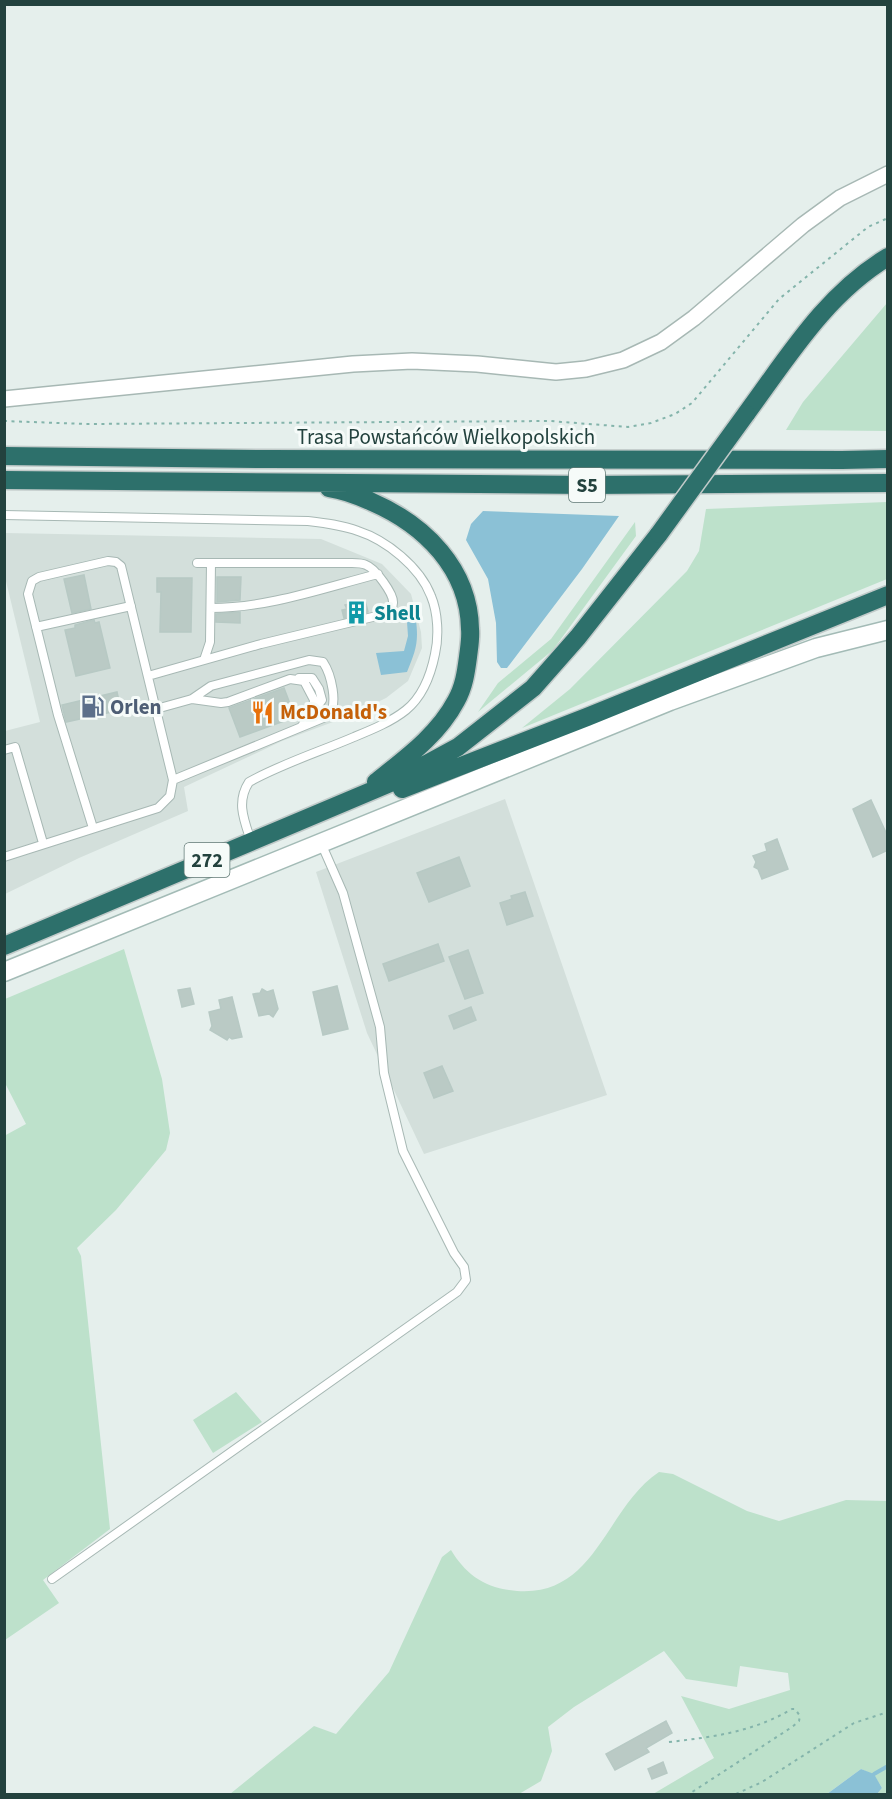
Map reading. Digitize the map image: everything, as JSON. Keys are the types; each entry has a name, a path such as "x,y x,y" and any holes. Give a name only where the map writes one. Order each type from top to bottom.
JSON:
{"highway":[{"path":"359,796 395,781 458,747 533,688 579,637 659,534 825,309 871,267 888,258"},
{"name":"Trasa Powstańców Wielkopolskich","path":"4,456 264,459 888,459"},
{"name":"S5","path":"4,480 785,485 888,483"},
{"path":"288,483 338,489 384,507 408,522 428,537 446,556 464,593 471,630 465,678 457,700 438,730 359,796"},
{"path":"359,796 397,790 888,595"},
{"name":"272","path":"4,946 359,796"}],"street":[{"path":"4,399 353,364 412,361 477,364 556,372 586,369 623,360 661,342 694,318 803,225 840,198 888,174"},
{"path":"4,972 670,701 773,662 816,648 888,630"}],"lane":[{"path":"4,516 308,521 335,524 359,531 378,541 398,555 418,575 432,597 438,642 434,662 424,688 407,710 375,729 249,782 243,791 241,801 251,841"},
{"path":"4,857 158,807 170,796 173,780 121,566 116,562 108,561 39,577 32,581 28,594 58,716 93,828"},
{"path":"148,676 261,644 373,617 389,611 393,604 392,596 378,574 367,565 197,562"},
{"path":"204,660 210,642 211,563"},
{"path":"211,608 259,605 378,574"},
{"path":"36,627 131,606"},
{"path":"156,709 192,699 211,686 309,660 319,661 326,667 334,707 332,712 323,719 173,780"},
{"path":"192,699 228,702 290,679 308,677 316,681 322,700 300,728"},
{"path":"4,750 15,747 43,843"},
{"path":"51,1579 457,1292 466,1280 464,1267 454,1253 403,1151 384,1073 380,1027 343,893 320,842"}],"path":[{"path":"4,422 87,424 550,421 628,427 651,423 675,414 692,403 779,299 868,227 888,218"},
{"path":"669,1742 736,1733 755,1728 792,1709 795,1709 800,1716 799,1721 792,1727 689,1794"},
{"path":"736,1794 762,1782 854,1724 888,1712"}],"shaded area":[{"path":"5,533 321,539 382,564 411,594 421,632 422,648 408,681 386,698 349,716 282,741 184,787 188,811 79,858 5,894 5,731 40,722 5,577"},
{"path":"505,799 607,1095 424,1154 367,1033 316,872"}],"green space":[{"path":"887,303 887,431 786,430 803,402"},
{"path":"887,502 887,579 522,728 570,689 687,571 699,551 706,509"},
{"path":"635,522 636,536 553,650 478,712 498,683 551,639"},
{"path":"124,949 162,1079 170,1133 166,1150 116,1210 77,1248 81,1256 110,1529 43,1580 59,1603 5,1640 4,1136 26,1124 5,1083 5,999"},
{"path":"236,1392 262,1422 213,1453 193,1420"},
{"path":"659,1472 673,1474 747,1511 779,1521 846,1500 887,1501 887,1794 877,1794 882,1788 874,1775 861,1769 827,1794 653,1794 714,1758 681,1696 729,1709 790,1690 788,1673 740,1666 737,1687 686,1679 664,1651 574,1707 548,1727 552,1751 541,1781 519,1794 230,1794 314,1726 336,1734 389,1672 442,1557 451,1550 468,1572 491,1586 509,1590 538,1590 561,1582 580,1568 640,1488"}],"water":[{"path":"483,511 619,516 507,668 501,668 497,662 496,623 488,579 466,540 471,524"},
{"path":"414,619 417,642 407,672 381,675 376,653 404,651 408,636 407,622"},
{"path":"861,1769 874,1774 882,1788 877,1794 827,1794"}],"building":[{"path":"84,575 91,609 72,613 64,579"},
{"path":"217,577 241,577 240,600 217,602"},
{"path":"157,578 192,578 191,632 160,632 161,592 157,592"},
{"name":"Shell","path":"365,600 368,612 344,618 342,610 347,609 345,605"},
{"path":"240,612 240,623 216,622 216,614"},
{"path":"94,620 95,623 99,622 110,668 76,676 65,630"},
{"name":"McDonald's","path":"284,688 295,717 240,737 229,708"},
{"name":"Orlen","path":"117,692 121,710 66,722 62,705"},
{"path":"871,800 888,837 888,850 873,857 853,809"},
{"path":"777,839 788,869 762,879 758,869 754,867 756,862 753,856 767,851 765,844"},
{"path":"459,857 470,886 429,902 417,873"},
{"path":"525,892 533,916 507,925 500,903 512,899 511,896"},
{"path":"438,944 444,961 389,981 383,964"},
{"path":"468,950 483,993 465,999 449,957"},
{"path":"337,986 348,1029 323,1035 313,992"},
{"path":"190,988 194,1004 182,1007 178,990"},
{"path":"262,989 267,992 273,990 278,1009 273,1017 269,1014 259,1016 253,994 260,993"},
{"path":"232,997 242,1037 232,1039 229,1037 227,1040 210,1030 212,1026 209,1012 221,1009 219,1000"},
{"path":"471,1007 476,1020 454,1029 449,1016"},
{"path":"442,1066 453,1091 434,1098 424,1073"},
{"path":"666,1721 672,1733 646,1748 649,1752 615,1770 606,1754"},
{"path":"663,1762 667,1773 652,1779 648,1769"}],"waterway":[{"path":"874,1774 888,1766"}],"place":[{"name":"Shell","path":"356,613"},
{"name":"Orlen","path":"92,707"},
{"name":"McDonald's","path":"262,712"}]}
